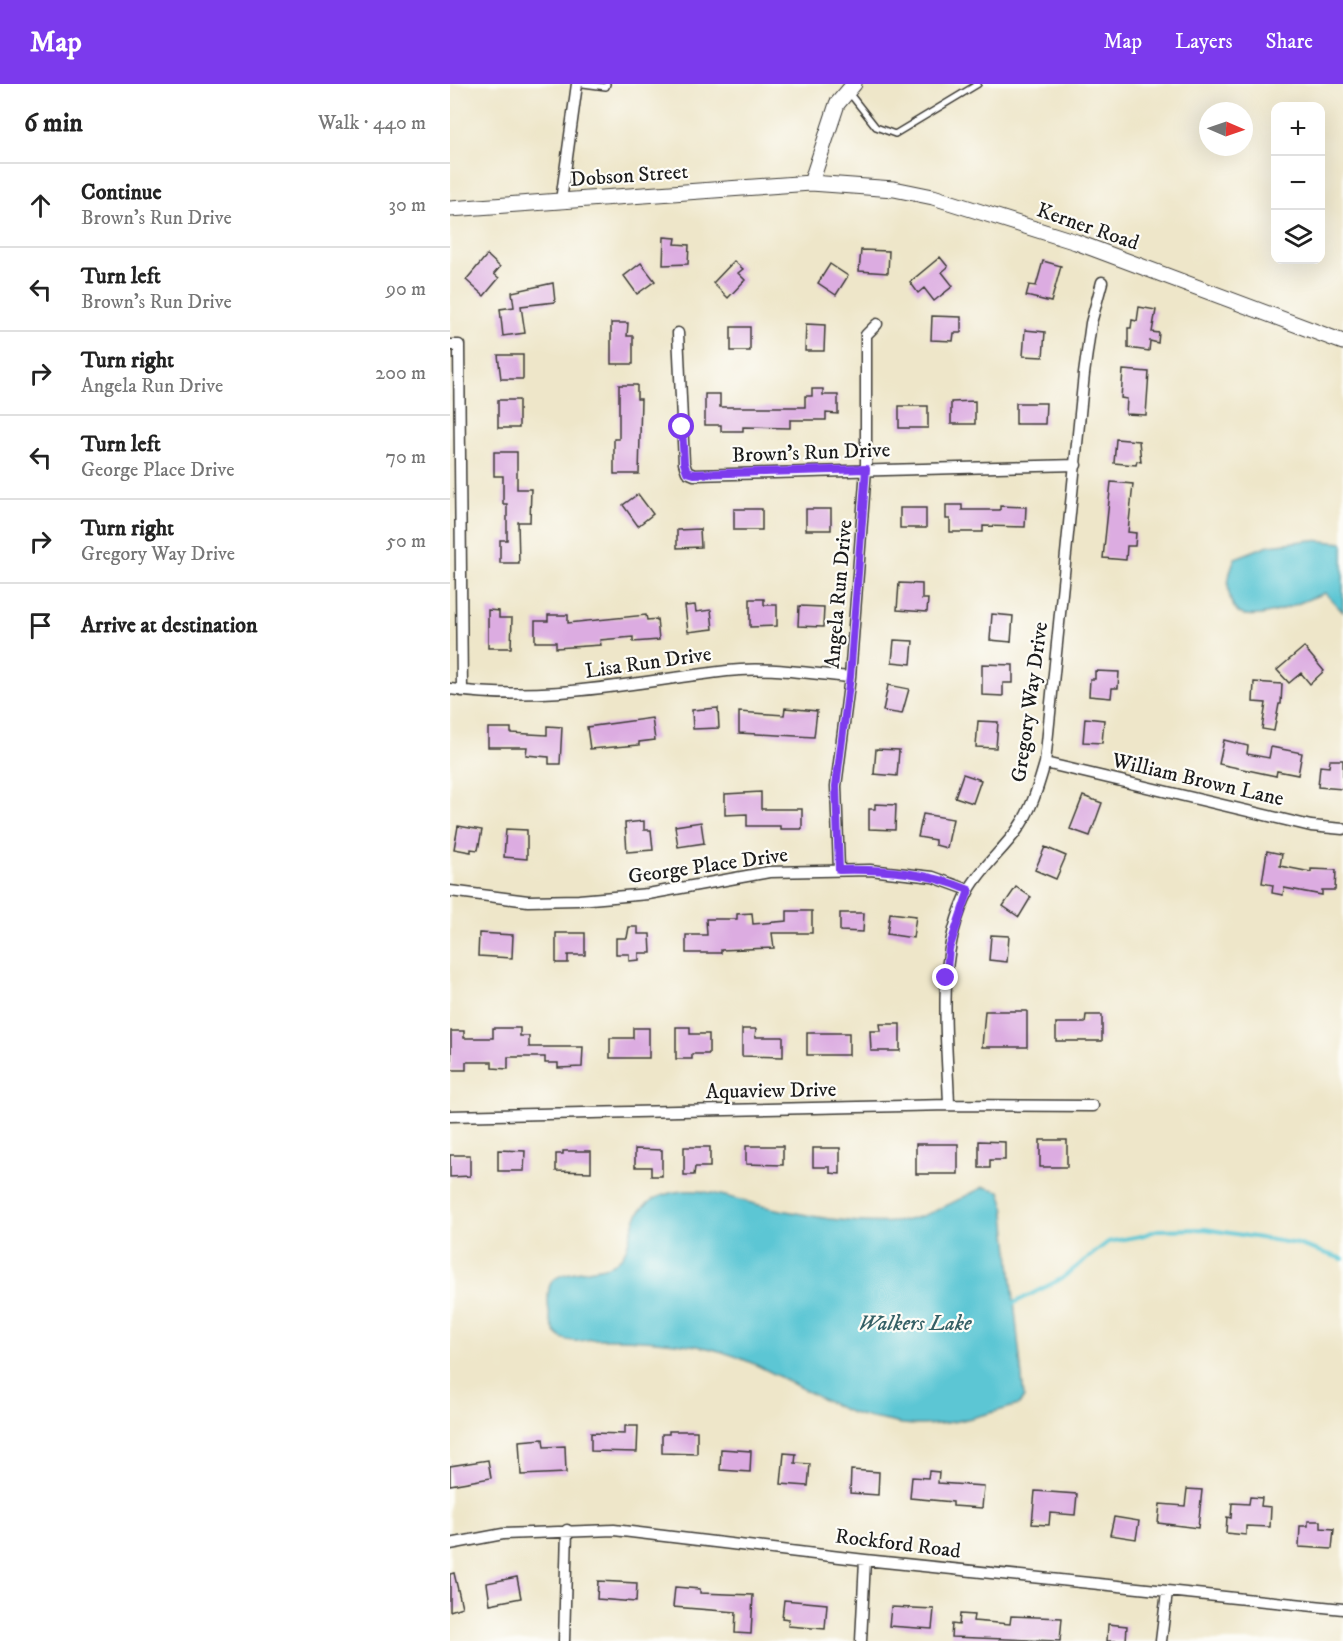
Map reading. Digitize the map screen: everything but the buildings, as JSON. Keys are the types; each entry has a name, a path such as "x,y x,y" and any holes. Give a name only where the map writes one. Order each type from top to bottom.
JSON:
{"street":[{"path":"561,201 577,84"},
{"path":"811,183 837,104 850,87"},
{"name":"Dobson Street","path":"450,209 811,183"},
{"name":"Kerner Road","path":"811,183 894,189 963,206 1076,242 1343,342"},
{"name":"Gregory Way Drive","path":"949,1106 947,969 949,949 969,890 1017,830 1035,801 1045,763 1089,333 1102,282"},
{"name":"Angela Run Drive","path":"839,870 836,786 850,677 866,469 866,335 876,324"},
{"name":"Brown's Run Drive","path":"678,333 684,463 687,472 694,474 1076,465"},
{"path":"450,345 459,345 462,691"},
{"name":"Lisa Run Drive","path":"450,689 531,694 586,692 728,670 761,670 850,677"},
{"name":"William Brown Lane","path":"1045,763 1311,826 1343,829"},
{"name":"George Place Drive","path":"450,891 528,901 579,900 648,894 769,872 839,870 906,873 933,877 969,890"},
{"name":"Aquaview Drive","path":"450,1116 949,1106 1093,1106"},
{"path":"564,1641 567,1530"},
{"name":"Rockford Road","path":"450,1544 503,1534 614,1530 865,1560 1343,1609"},
{"path":"861,1641 865,1560"},
{"path":"1161,1641 1167,1592"}],"lane":[{"path":"583,84 606,87 607,84"},
{"path":"850,87 876,127 895,134 978,84"}],"water":[{"path":"1312,540 1343,543 1343,612 1325,593 1270,613 1248,615 1238,613 1230,599 1228,586 1235,558 1269,545"},
{"name":"Walkers Lake","path":"984,1187 1000,1191 1004,1204 1024,1397 1019,1405 947,1423 903,1424 852,1413 758,1366 718,1351 697,1346 645,1340 570,1341 555,1332 550,1320 548,1293 552,1281 568,1273 600,1268 617,1261 627,1247 639,1212 656,1198 670,1193 699,1191 714,1193 817,1217 879,1223 917,1218"}],"waterway":[{"path":"1012,1304 1061,1279 1108,1242 1141,1236 1158,1230 1205,1229 1297,1244 1343,1259"}],"route":[{"path":"682,427 684,463 687,472 694,474 866,469 850,677 836,786 839,870 897,872 933,877 969,890 949,949 946,978"}]}
